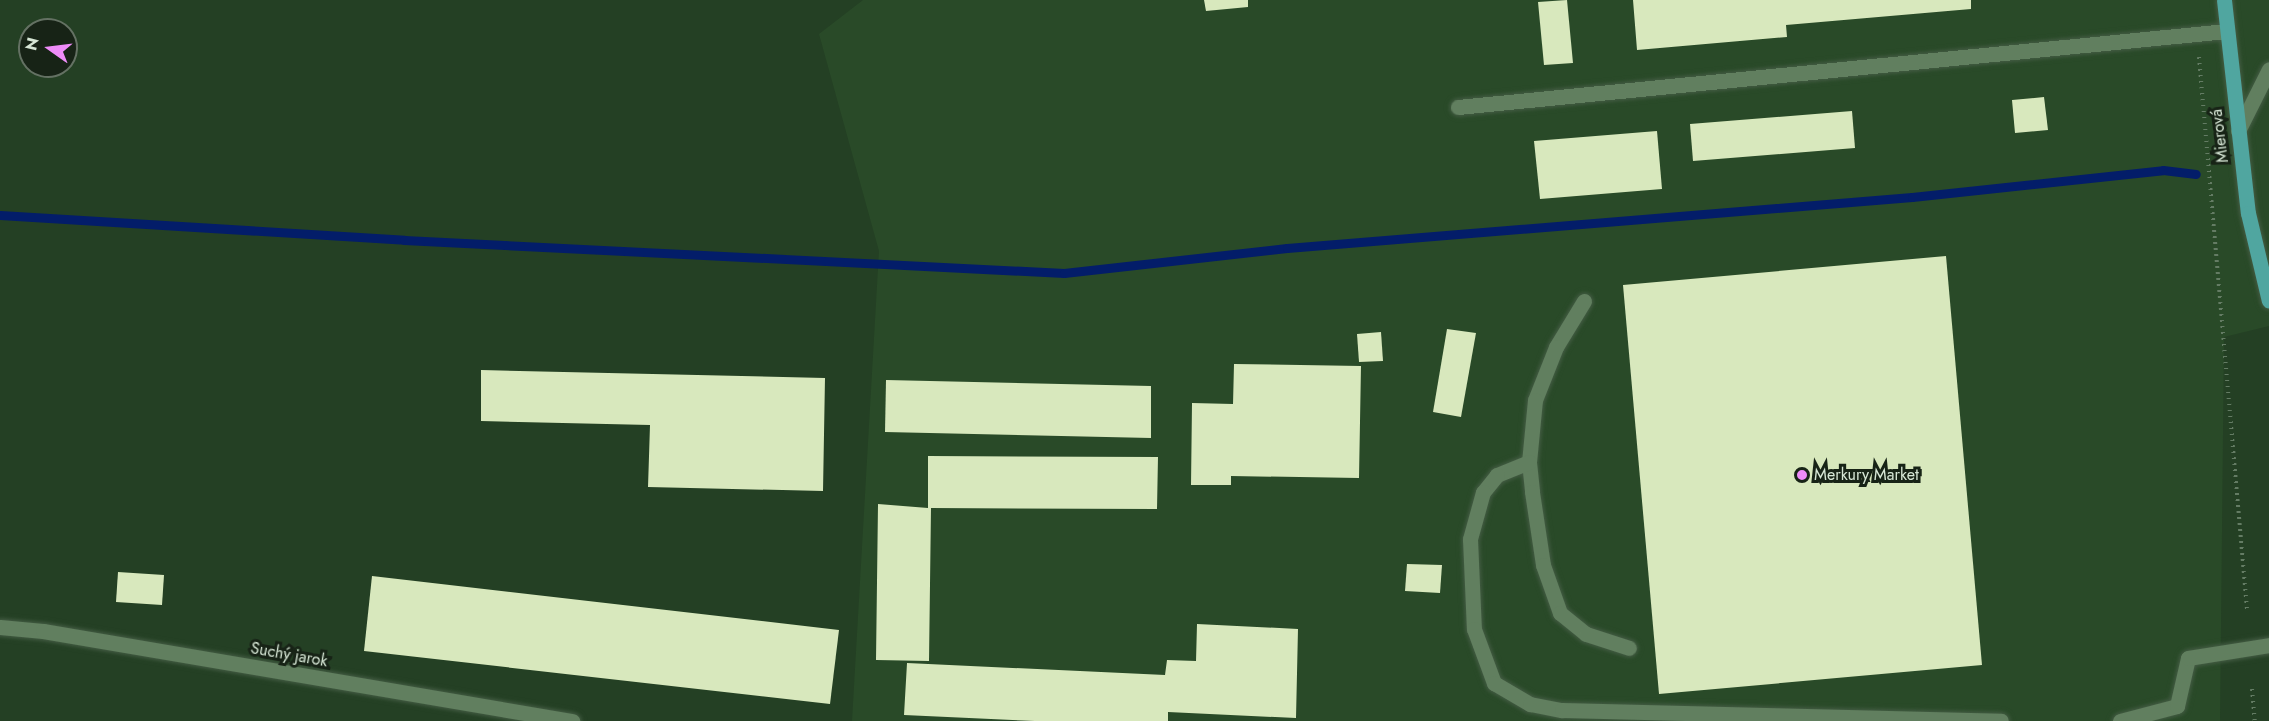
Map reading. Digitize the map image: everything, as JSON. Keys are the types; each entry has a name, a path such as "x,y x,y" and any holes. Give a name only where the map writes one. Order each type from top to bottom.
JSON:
{"main road":[{"name":"Mierová","path":"2224,0 2248,213 2269,301"}],"street":[{"path":"1458,107 2226,31"},
{"path":"2238,131 2269,69"},
{"path":"1584,301 1556,347 1535,400 1529,462 1543,565 1560,613 1586,634 1629,648"},
{"path":"1529,462 1497,475 1484,492 1470,539 1474,629 1494,683 1530,704 1562,711 2001,721"},
{"name":"Suchý jarok","path":"0,627 43,631 572,721"},
{"path":"2120,721 2177,706 2188,658 2269,645"}],"path":[{"path":"2197,34 2247,609"},
{"path":"2253,688 2255,721"}],"shaded area":[{"path":"863,0 2269,0 2269,326 2224,337 2220,721 852,721 879,251 819,34"}],"building":[{"path":"1204,0 1248,0 1248,7 1206,11"},
{"path":"1567,0 1573,63 1544,65 1538,2"},
{"path":"1633,0 1971,0 1971,9 1786,25 1787,37 1637,50"},
{"path":"2044,97 2048,130 2015,133 2012,100"},
{"path":"1852,111 1855,148 1693,161 1690,124"},
{"path":"1657,131 1662,189 1540,199 1534,141"},
{"name":"Merkury Market","path":"1946,256 1982,665 1659,694 1623,285"},
{"path":"1447,329 1476,333 1461,417 1433,412"},
{"path":"1381,332 1383,361 1359,362 1357,334"},
{"path":"1234,364 1361,366 1359,478 1231,476 1231,485 1191,485 1192,403 1233,404"},
{"path":"481,370 825,378 823,491 648,487 650,425 481,421"},
{"path":"886,380 1151,386 1151,438 885,432"},
{"path":"928,456 1158,457 1157,509 931,508 929,661 876,660 878,504 928,508"},
{"path":"1407,564 1442,565 1440,593 1405,591"},
{"path":"118,572 164,575 162,605 116,602"},
{"path":"372,576 839,630 830,704 364,651"},
{"path":"1197,624 1298,629 1296,718 1168,712 1168,721 1035,721 904,715 907,663 1165,675 1167,660 1196,661"}],"waterway":[{"path":"0,215 404,240 1064,273 1287,248 1912,197 2163,170 2196,174"}],"place":[{"name":"Merkury Market","path":"1802,475"}]}
